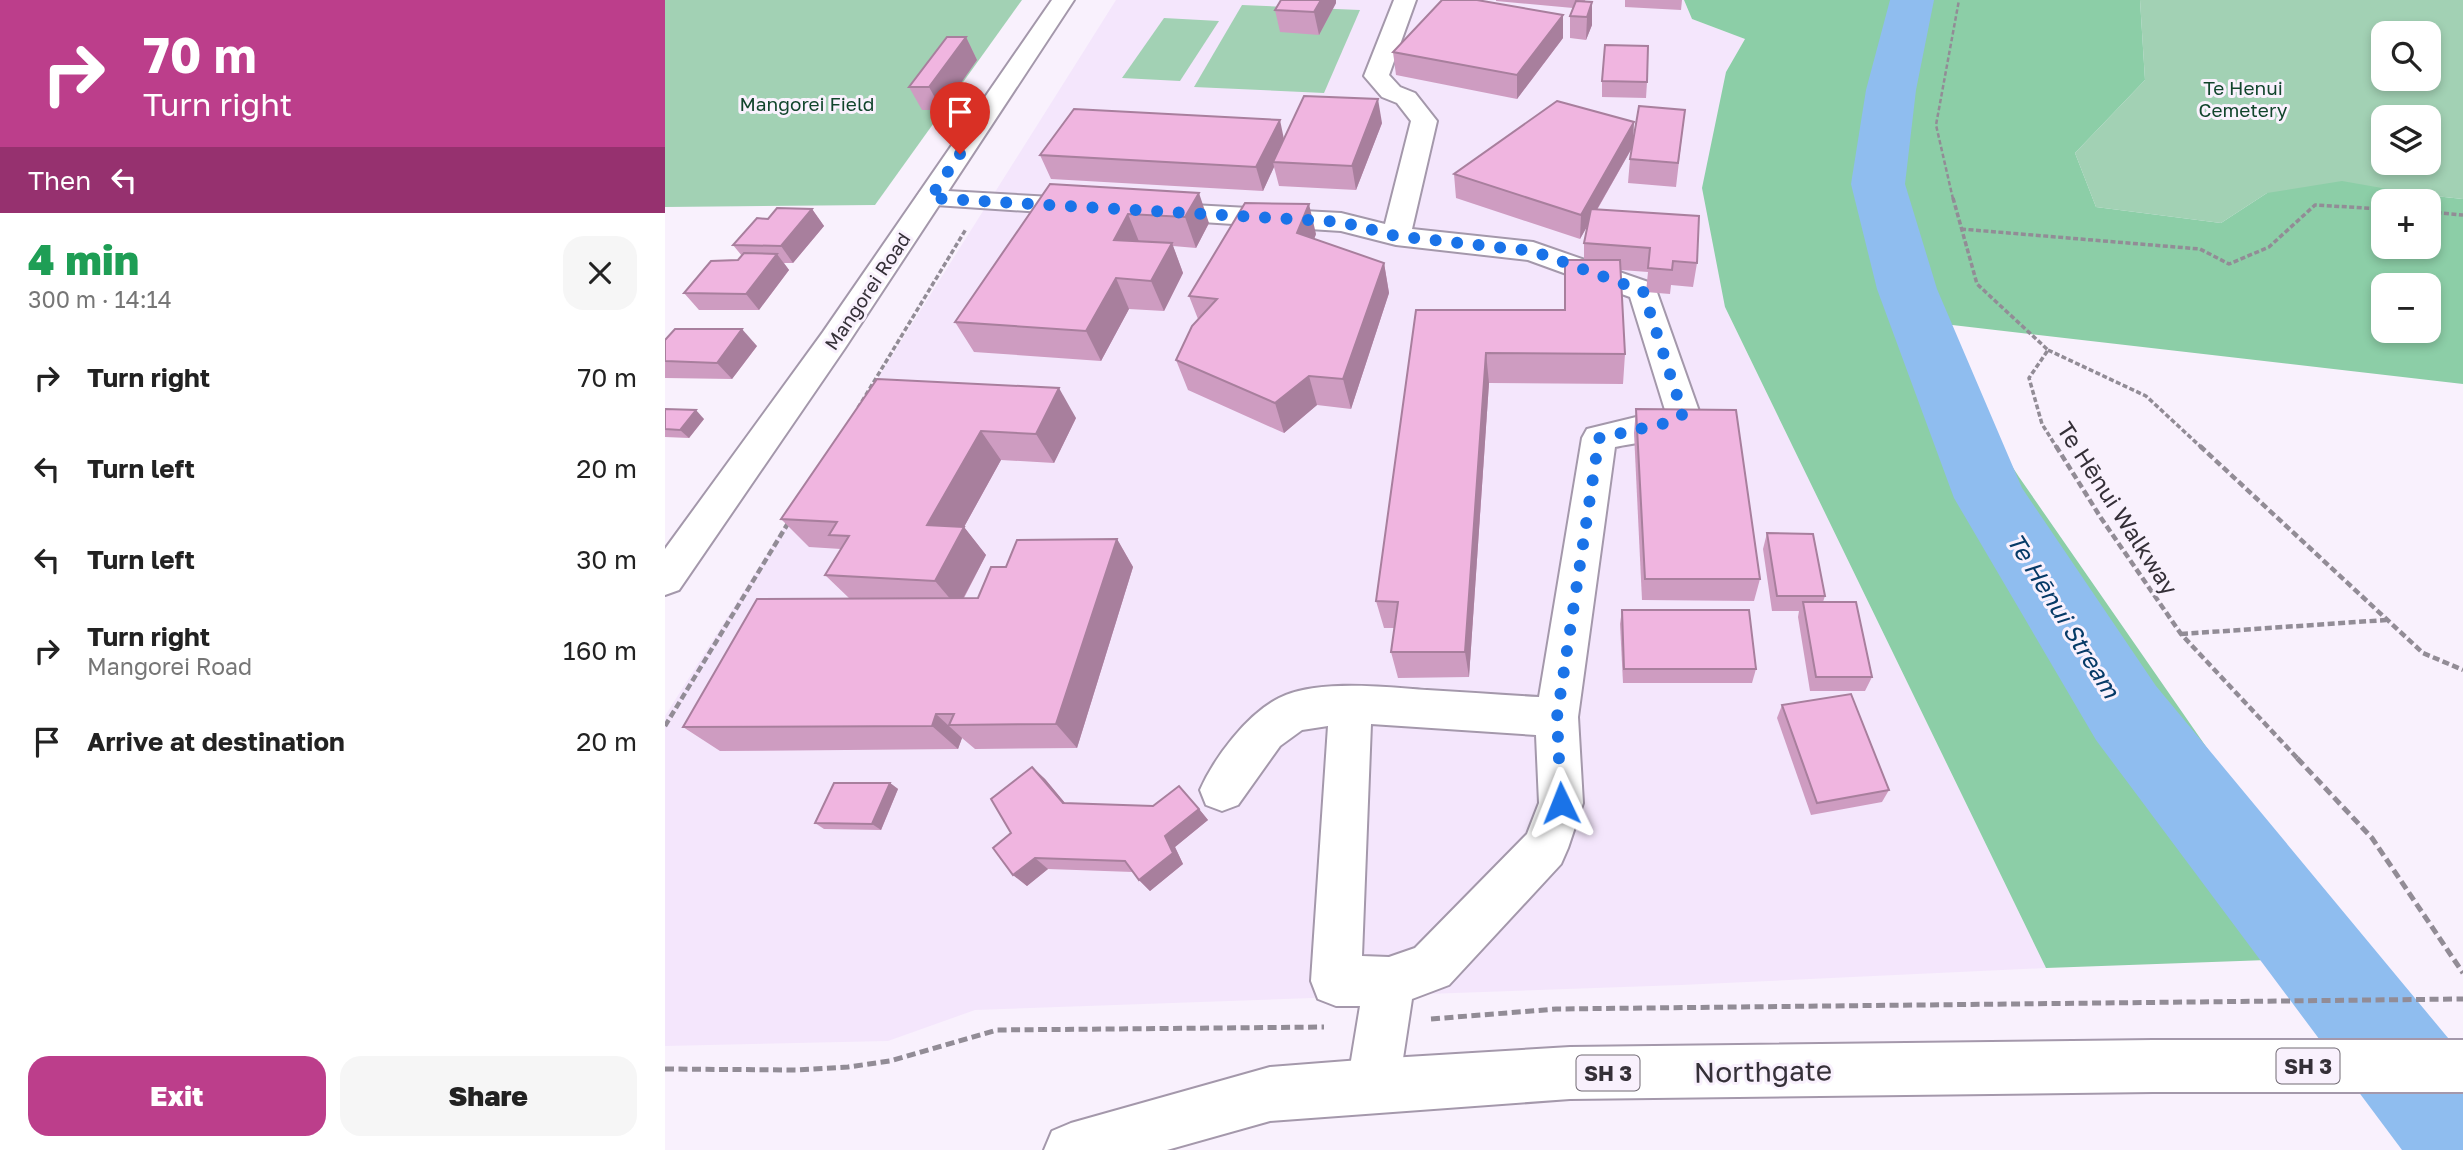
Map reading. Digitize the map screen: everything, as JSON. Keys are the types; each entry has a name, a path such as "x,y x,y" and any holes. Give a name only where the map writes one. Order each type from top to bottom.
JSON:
{"main road":[{"name":"Mangorei Road","path":"665,579 809,375 1063,0"},
{"path":"1396,236 1424,121 1406,98 1391,92 1376,76 1405,0"},
{"path":"930,198 1341,222 1396,236 1533,251 1643,291 1683,414 1671,422 1599,438 1557,717 1561,803 1545,848 1431,967 1389,982 1336,981 1350,704"},
{"path":"1039,237 1061,205"},
{"path":"1222,790 1265,732 1293,712 1350,704 1557,717"},
{"path":"1373,1085 1389,982"},
{"name":"Northgate","path":"1071,1150 1270,1094 1570,1073 2153,1066 2463,1066"}],"path":[{"path":"1959,0 1935,125 1977,285 2048,350 2146,396 2423,653 2463,670"},
{"path":"853,415 983,201"},
{"path":"1961,229 2200,249 2229,264 2269,247 2315,205 2371,208"},
{"path":"2441,213 2463,215"},
{"name":"Te Hēnui Walkway","path":"2048,350 2029,378 2042,424 2101,518 2181,634 2372,838 2463,973"},
{"path":"665,726 795,511"},
{"path":"2181,634 2386,620"},
{"path":"2134,1003 2463,999"}],"shaded area":[{"path":"1116,0 1684,0 1692,19 1745,39 1726,73 1725,307 2046,968 1681,985 975,1010 888,1041 665,1046 665,716"}],"green space":[{"name":"Mangorei Field","path":"665,0 1022,0 875,205 665,207"},
{"path":"1684,0 2140,0 2145,80 2075,153 2096,207 2221,223 2267,193 2342,181 2388,189 2371,189 2371,259 2441,259 2441,197 2463,199 2463,384 1918,321 2019,477 2352,957 2046,968 1725,307 1702,188 1726,72 1745,39 1692,19"},
{"name":"Te Henui Cemetery","path":"2140,0 2463,0 2463,199 2441,197 2441,189 2371,189 2371,194 2267,193 2221,223 2096,207 2075,153 2145,80"},
{"path":"1242,5 1360,10 1324,93 1194,87"},
{"path":"1164,18 1219,21 1180,81 1122,78"}],"building":[{"path":"1281,0 1321,0 1314,12 1275,10"},
{"path":"1442,0 1477,0 1563,15 1517,75 1393,52"},
{"path":"1576,1 1592,2 1587,17 1570,16"},
{"path":"947,37 966,37 929,87 909,87"},
{"path":"1605,45 1648,46 1647,82 1602,81"},
{"path":"1304,96 1378,99 1352,166 1273,162"},
{"path":"1557,101 1634,122 1581,215 1454,174"},
{"path":"1639,106 1685,110 1678,163 1630,159"},
{"path":"1074,109 1280,120 1256,167 1040,155"},
{"path":"1050,184 1199,193 1185,217 1128,214 1114,240 1172,243 1151,281 1116,278 1086,331 955,322"},
{"path":"1245,203 1309,204 1297,233 1384,263 1343,379 1309,376 1275,403 1176,360 1192,326 1217,299 1189,296"},
{"path":"777,208 812,209 781,246 733,245 757,218 768,219"},
{"path":"1591,209 1699,216 1697,263 1673,261 1672,270 1648,268 1650,248 1584,243"},
{"path":"744,253 777,254 746,294 684,293 711,261 738,260"},
{"path":"1565,260 1620,260 1625,354 1486,353 1465,652 1391,652 1398,602 1376,601 1416,310 1565,310"},
{"path":"675,329 742,329 717,363 665,361 665,340"},
{"path":"877,379 1059,388 1036,434 981,431 927,525 964,527 935,581 825,575 849,536 829,535 837,522 781,519"},
{"path":"665,409 696,410 680,430 665,429"},
{"path":"1636,409 1736,410 1760,579 1645,579"},
{"path":"1767,533 1813,534 1825,596 1777,596"},
{"path":"1117,539 1056,724 949,725 954,714 936,714 932,726 683,727 757,599 978,598 991,567 1006,567 1017,540"},
{"path":"1803,602 1856,602 1872,677 1816,677"},
{"path":"1622,610 1749,610 1756,669 1624,669"},
{"path":"1851,694 1889,790 1817,803 1782,705"},
{"path":"1032,767 1063,803 1153,806 1179,786 1199,809 1165,836 1173,853 1139,880 1125,861 1035,858 1013,875 993,848 1011,833 991,799"},
{"path":"834,783 890,783 872,824 815,823"}],"waterway":[{"name":"Te Hēnui Stream","path":"1912,0 1891,90 1878,184 1907,289 1990,498 2126,713 2463,1141"}],"route":[{"path":"960,154 930,198 1341,222 1396,236 1465,246 1533,251 1643,291 1683,414 1671,422 1599,438 1557,717 1561,803"}]}
